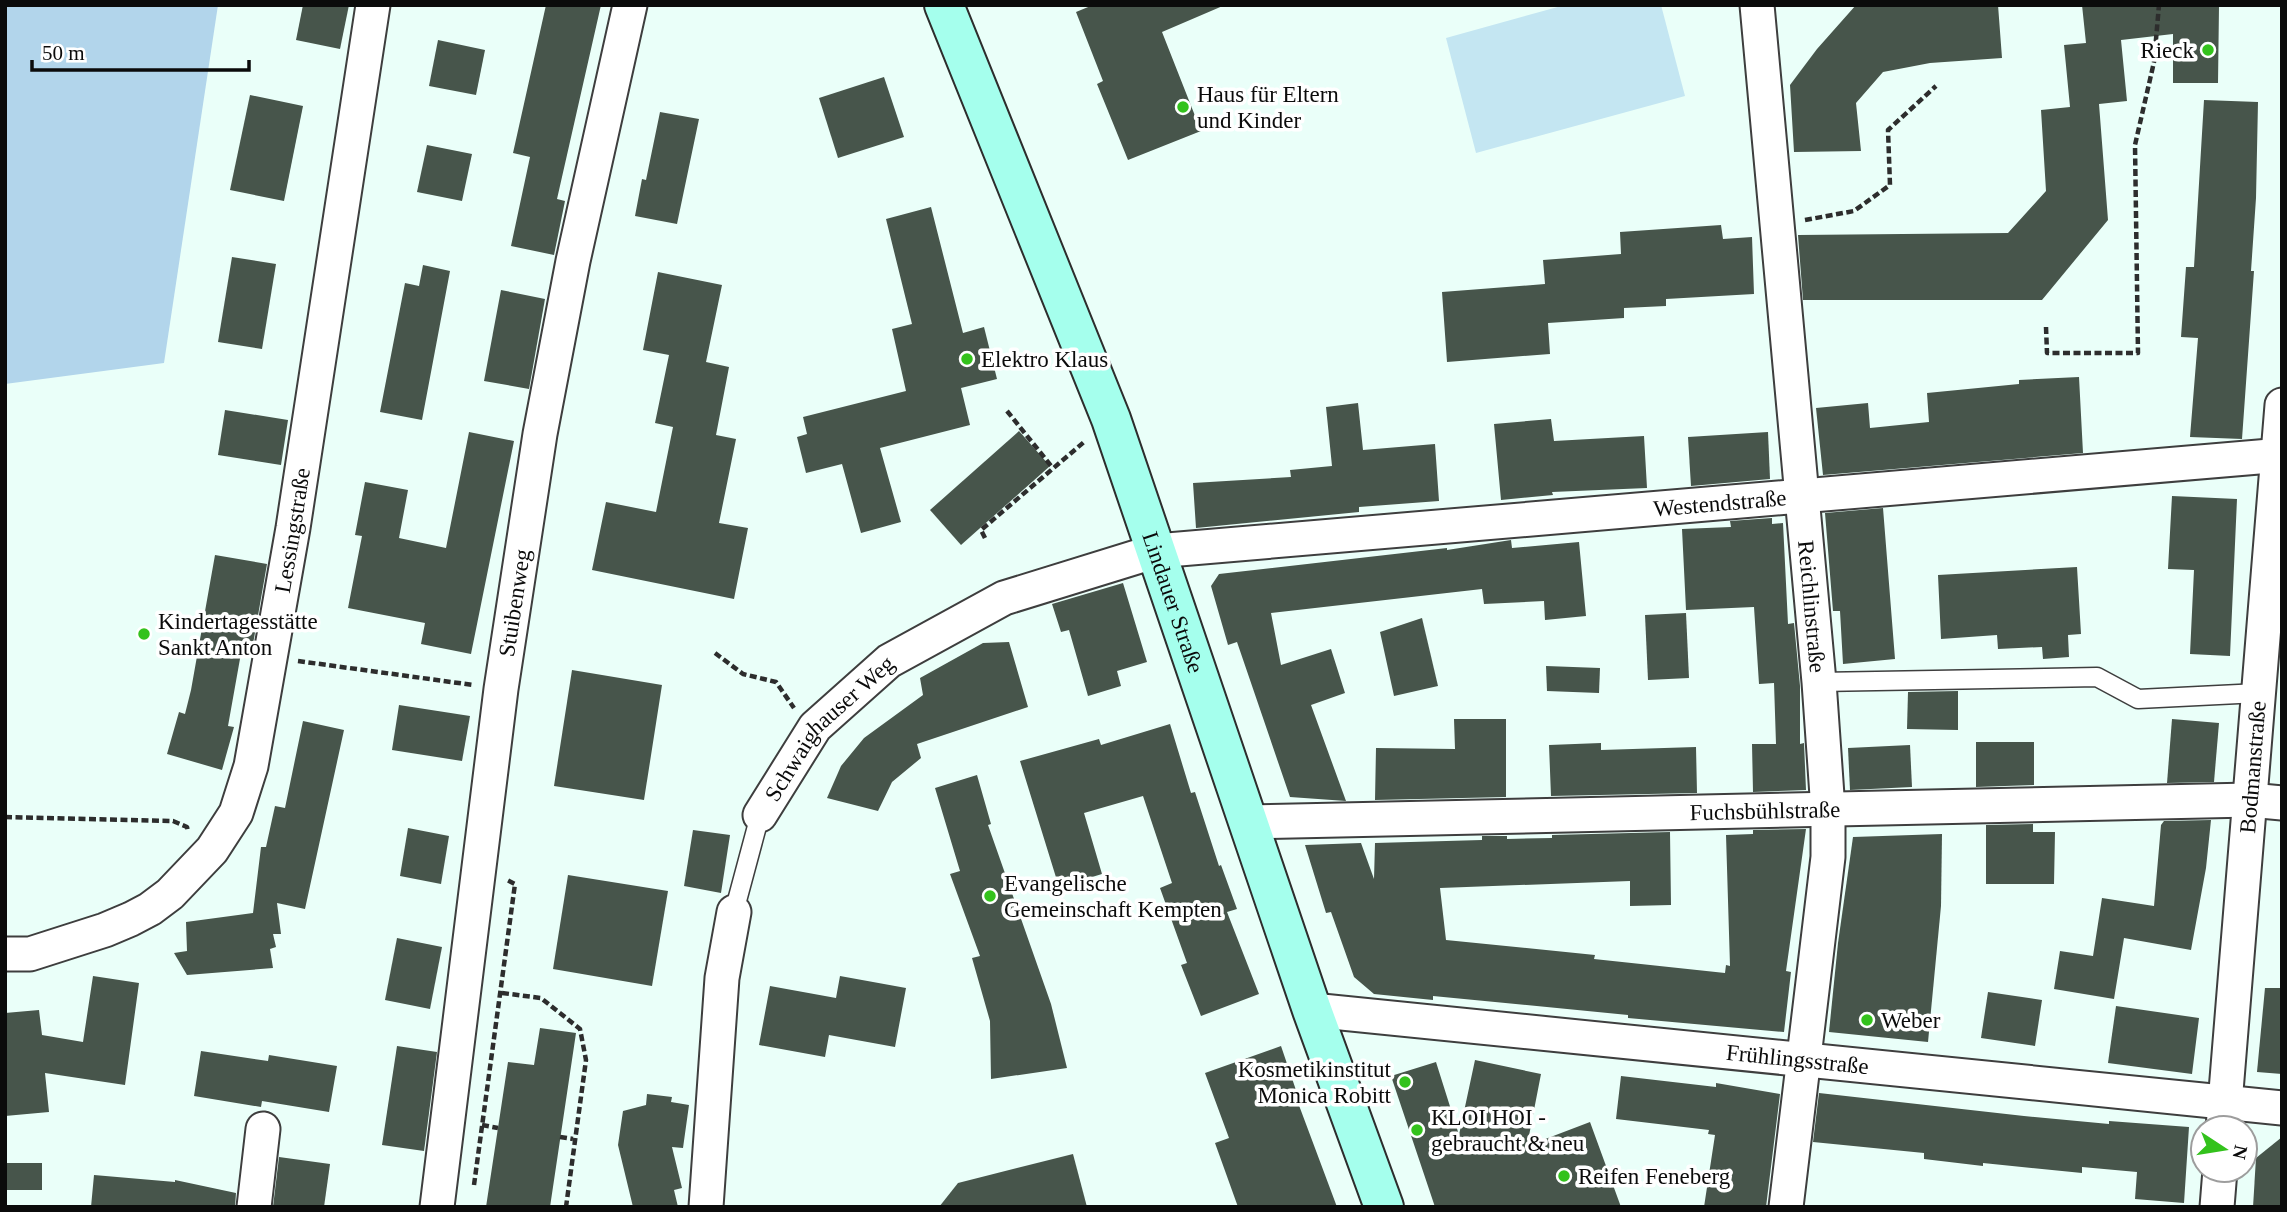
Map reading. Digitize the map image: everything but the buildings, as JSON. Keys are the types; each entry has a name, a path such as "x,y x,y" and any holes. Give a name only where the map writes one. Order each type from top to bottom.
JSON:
{"street":[{"name":"Lessingstraße","path":"5,954 30,954 105,930 150,909 170,894 212,850 236,813 251,766 293,528 373,5"},
{"name":"Stuibenweg","path":"438,1207 500,689 540,434 573,261 630,5"},
{"name":"Lindauer Straße","path":"944,5 1111,419 1312,1010 1384,1207"},
{"name":"Reichlinstraße","path":"1757,5 1819,682 1828,810 1828,858 1786,1207"},
{"name":"Bodmanstraße","path":"2224,1114 2266,801 2259,693 2282,405"},
{"name":"Westendstraße","path":"1156,551 2280,455"},
{"name":"Schwaighauser Weg","path":"760,815 815,727 888,661 1003,598 1156,551"},
{"name":"Fuchsbühlstraße","path":"1247,822 2266,801"},
{"name":"Schwaighauser Weg","path":"706,1207 722,978 734,912"},
{"name":"Frühlingsstraße","path":"1312,1010 1805,1060 2209,1114"},
{"name":"Frühlingsstraße","path":"2238,1114 2282,1108"},
{"path":"254,1207 263,1129"},
{"path":"2217,1207 2219,1184"}],"lane":[{"path":"1819,682 2097,677 2138,699 2259,693"},
{"name":"Schwaighauser Weg","path":"734,912 760,815"}],"path":[{"path":"2046,327 2047,353 2138,353 2135,145 2154,62 2159,5"},
{"path":"1777,225 1854,211 1890,185 1888,130 1936,86"},
{"path":"1007,411 1052,467"},
{"path":"985,538 981,530 1111,419"},
{"path":"715,653 743,674 776,682 794,708 815,727"},
{"path":"300,661 438,679"},
{"path":"5,817 173,821 187,827 189,836"},
{"path":"473,1193 515,884 480,869"},
{"path":"502,993 541,999 580,1029 586,1060 566,1207"},
{"path":"560,1137 574,1139"}],"shaded area":[{"path":"7,5 218,5 164,363 5,384"},
{"path":"1565,5 1661,5 1685,96 1476,153 1446,38"}],"place":[{"name":"Rieck","path":"2208,50"},
{"name":"Haus für Eltern und Kinder","path":"1183,107"},
{"name":"Elektro Klaus","path":"967,359"},
{"name":"Kindertagesstätte Sankt Anton","path":"144,634"},
{"name":"Evangelische Gemeinschaft Kempten","path":"990,896"},
{"name":"Weber","path":"1867,1020"},
{"name":"Kosmetikinstitut Monica Robitt","path":"1405,1082"},
{"name":"KLOI HOI - gebraucht & neu","path":"1417,1130"},
{"name":"Reifen Feneberg","path":"1564,1176"}]}
